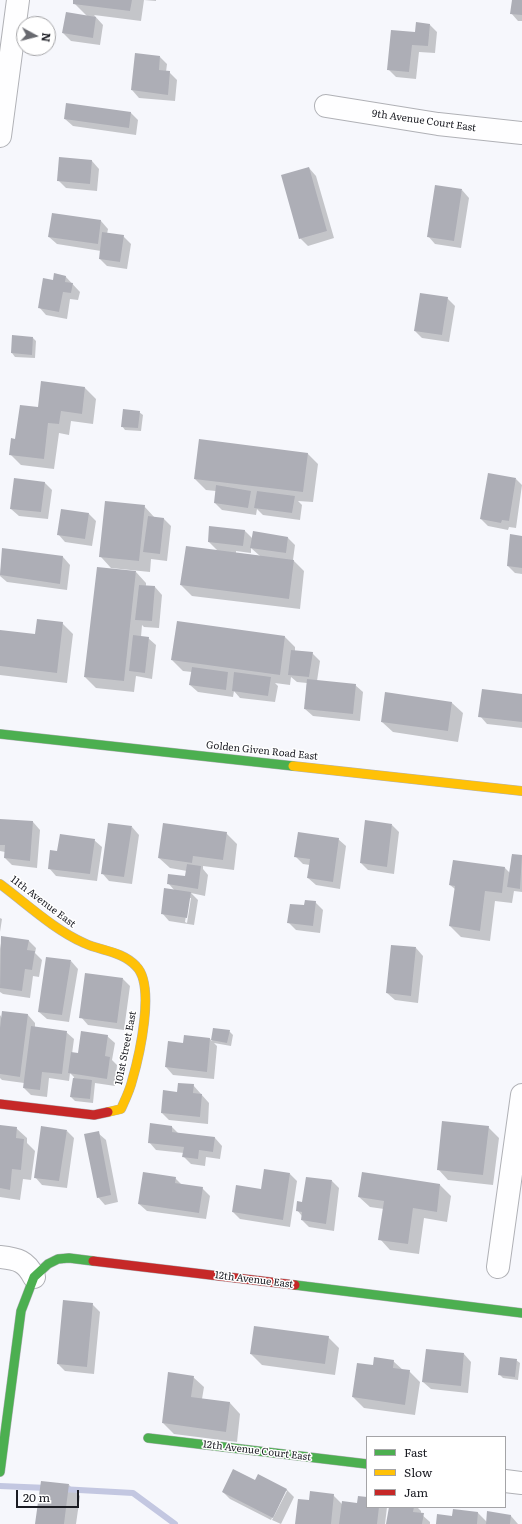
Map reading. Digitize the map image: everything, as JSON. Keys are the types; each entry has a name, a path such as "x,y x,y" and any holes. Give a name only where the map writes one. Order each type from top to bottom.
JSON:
{"street":[{"path":"0,136 18,0"},
{"name":"9th Avenue Court East","path":"326,106 438,124 522,133"},
{"name":"Golden Given Road East","path":"0,734 522,791"},
{"name":"11th Avenue East","path":"0,884 65,933 85,944 114,952 137,966"},
{"name":"101st Street East","path":"0,1104 94,1115 121,1109 132,1082 144,1023 146,998 143,981 137,966"},
{"path":"498,1267 519,1143 522,1095"},
{"path":"0,1257 19,1261 28,1266 34,1277 21,1311 0,1472"},
{"name":"12th Avenue East","path":"34,1277 48,1264 58,1259 69,1258 522,1313"},
{"name":"12th Avenue Court East","path":"148,1438 366,1464"},
{"path":"506,1481 522,1483"}],"building":[{"path":"73,0 132,0 130,11 73,4"},
{"path":"512,0 522,0 522,15 510,14"},
{"path":"66,12 96,17 93,38 62,33"},
{"path":"416,22 430,24 428,46 412,45 409,72 387,70 391,30 415,32"},
{"path":"135,53 160,56 159,70 170,71 168,95 131,90"},
{"path":"66,103 131,112 129,128 64,119"},
{"path":"59,157 92,160 90,184 57,181"},
{"path":"309,167 327,231 299,239 281,175"},
{"path":"435,185 462,189 454,241 427,237"},
{"path":"52,213 101,220 98,244 48,237"},
{"path":"102,232 124,235 120,262 99,259"},
{"path":"54,273 66,276 65,282 73,283 71,293 63,292 59,312 38,308 43,278 53,280"},
{"path":"420,293 448,297 442,335 414,331"},
{"path":"12,335 33,337 32,355 11,353"},
{"path":"41,381 85,387 82,414 61,411 59,424 48,423 44,459 9,455 11,438 15,439 20,405 38,407"},
{"path":"123,409 140,411 138,428 121,427"},
{"path":"199,439 308,453 303,492 194,479"},
{"path":"488,473 516,478 509,521 502,520 501,523 480,519"},
{"path":"14,478 45,482 41,512 10,509"},
{"path":"216,485 251,491 248,508 214,503"},
{"path":"257,491 295,496 292,513 254,508"},
{"path":"105,501 145,505 139,561 99,557"},
{"path":"61,509 89,513 85,539 57,535"},
{"path":"148,516 164,518 160,554 143,552"},
{"path":"209,526 245,530 243,546 208,542"},
{"path":"253,531 288,537 286,553 250,548"},
{"path":"510,534 522,536 522,568 507,566"},
{"path":"186,546 294,560 289,599 180,585"},
{"path":"2,548 63,556 60,584 0,575"},
{"path":"97,567 136,571 124,681 84,677"},
{"path":"139,585 155,586 152,621 135,620"},
{"path":"37,619 63,622 57,673 0,666 0,630 35,634"},
{"path":"177,621 285,636 280,675 171,660"},
{"path":"133,635 149,637 145,673 129,671"},
{"path":"291,650 313,652 309,677 288,675"},
{"path":"192,667 228,672 226,690 189,685"},
{"path":"234,672 271,677 268,696 232,691"},
{"path":"307,679 356,684 353,714 304,709"},
{"path":"482,689 522,694 522,722 478,717"},
{"path":"385,692 452,702 448,731 381,722"},
{"path":"0,819 33,821 30,861 4,858 5,845 0,845"},
{"path":"365,820 392,824 387,867 360,863"},
{"path":"108,823 132,826 124,877 101,874"},
{"path":"163,823 227,832 223,860 193,856 192,863 158,858"},
{"path":"298,832 339,838 333,882 307,878 310,859 294,857"},
{"path":"60,834 95,839 90,874 48,869 50,850 57,851"},
{"path":"512,854 522,855 520,889 507,887"},
{"path":"453,860 505,867 502,893 485,891 480,931 449,926 455,886 449,885"},
{"path":"187,864 201,866 198,889 167,884 168,874 185,876"},
{"path":"164,888 191,892 187,918 161,914"},
{"path":"305,900 316,901 313,926 287,923 290,904 304,905"},
{"path":"1,936 29,940 27,950 35,951 32,970 25,969 22,991 0,988"},
{"path":"391,945 416,947 411,996 386,993"},
{"path":"46,957 71,960 62,1015 38,1012"},
{"path":"85,973 123,978 117,1023 79,1018"},
{"path":"2,1011 28,1014 20,1077 0,1074 0,1028"},
{"path":"31,1026 67,1031 62,1074 42,1072 40,1090 23,1088"},
{"path":"213,1028 230,1030 227,1043 211,1040"},
{"path":"81,1031 108,1035 105,1056 110,1057 107,1079 68,1073 71,1052 78,1053"},
{"path":"184,1035 210,1038 207,1072 165,1067 168,1041 183,1043"},
{"path":"73,1078 92,1080 90,1099 70,1097"},
{"path":"178,1083 194,1084 193,1093 202,1094 200,1117 161,1113 163,1090 177,1092"},
{"path":"442,1121 489,1126 483,1175 437,1170"},
{"path":"150,1123 172,1126 172,1132 215,1137 213,1152 199,1150 198,1159 182,1157 184,1147 148,1143"},
{"path":"0,1125 17,1127 16,1138 24,1139 21,1170 12,1169 10,1190 0,1188"},
{"path":"41,1126 67,1130 59,1181 34,1178"},
{"path":"99,1131 111,1195 97,1198 84,1134"},
{"path":"264,1169 290,1173 283,1220 232,1212 236,1185 261,1189"},
{"path":"143,1172 176,1177 175,1183 203,1187 199,1213 138,1204"},
{"path":"362,1172 440,1184 437,1212 413,1208 408,1244 378,1240 384,1201 358,1197"},
{"path":"306,1177 332,1180 326,1224 301,1220 302,1212 296,1211 297,1201 302,1202"},
{"path":"63,1300 93,1303 87,1367 57,1364"},
{"path":"254,1326 329,1336 325,1364 250,1354"},
{"path":"426,1349 464,1353 461,1386 422,1382"},
{"path":"374,1357 394,1360 393,1368 410,1370 405,1405 352,1397 357,1363 373,1365"},
{"path":"500,1357 517,1359 515,1377 498,1375"},
{"path":"168,1372 194,1376 191,1397 230,1402 226,1432 162,1423"},
{"path":"233,1469 255,1480 258,1474 287,1489 273,1518 222,1492"},
{"path":"41,1481 69,1484 64,1524 35,1524"},
{"path":"310,1491 334,1494 331,1524 295,1524 298,1499 309,1500"},
{"path":"358,1496 366,1497 366,1508 379,1508 377,1524 339,1524 342,1501 357,1503"},
{"path":"389,1508 414,1508 413,1512 424,1513 422,1524 386,1524"},
{"path":"453,1509 478,1512 477,1524 436,1524 437,1514 452,1516"},
{"path":"487,1511 511,1515 510,1524 486,1524"}],"waterway":[{"path":"0,1486 48,1488"},
{"path":"61,1489 133,1493 175,1524"}],"traffic: fast":[{"path":"0,734 293,766"},
{"path":"0,1472 21,1311 34,1277 48,1264 58,1259 69,1258 93,1261"},
{"path":"295,1285 522,1313"},
{"path":"148,1438 366,1464"}],"traffic: slow":[{"path":"293,766 522,791"},
{"path":"0,884 62,931 91,946 124,957 136,966 142,975 145,989 144,1022 135,1070 130,1088 121,1109 108,1112"}],"traffic: jam":[{"path":"0,1104 94,1115 108,1112"},
{"path":"93,1261 295,1285"}]}
